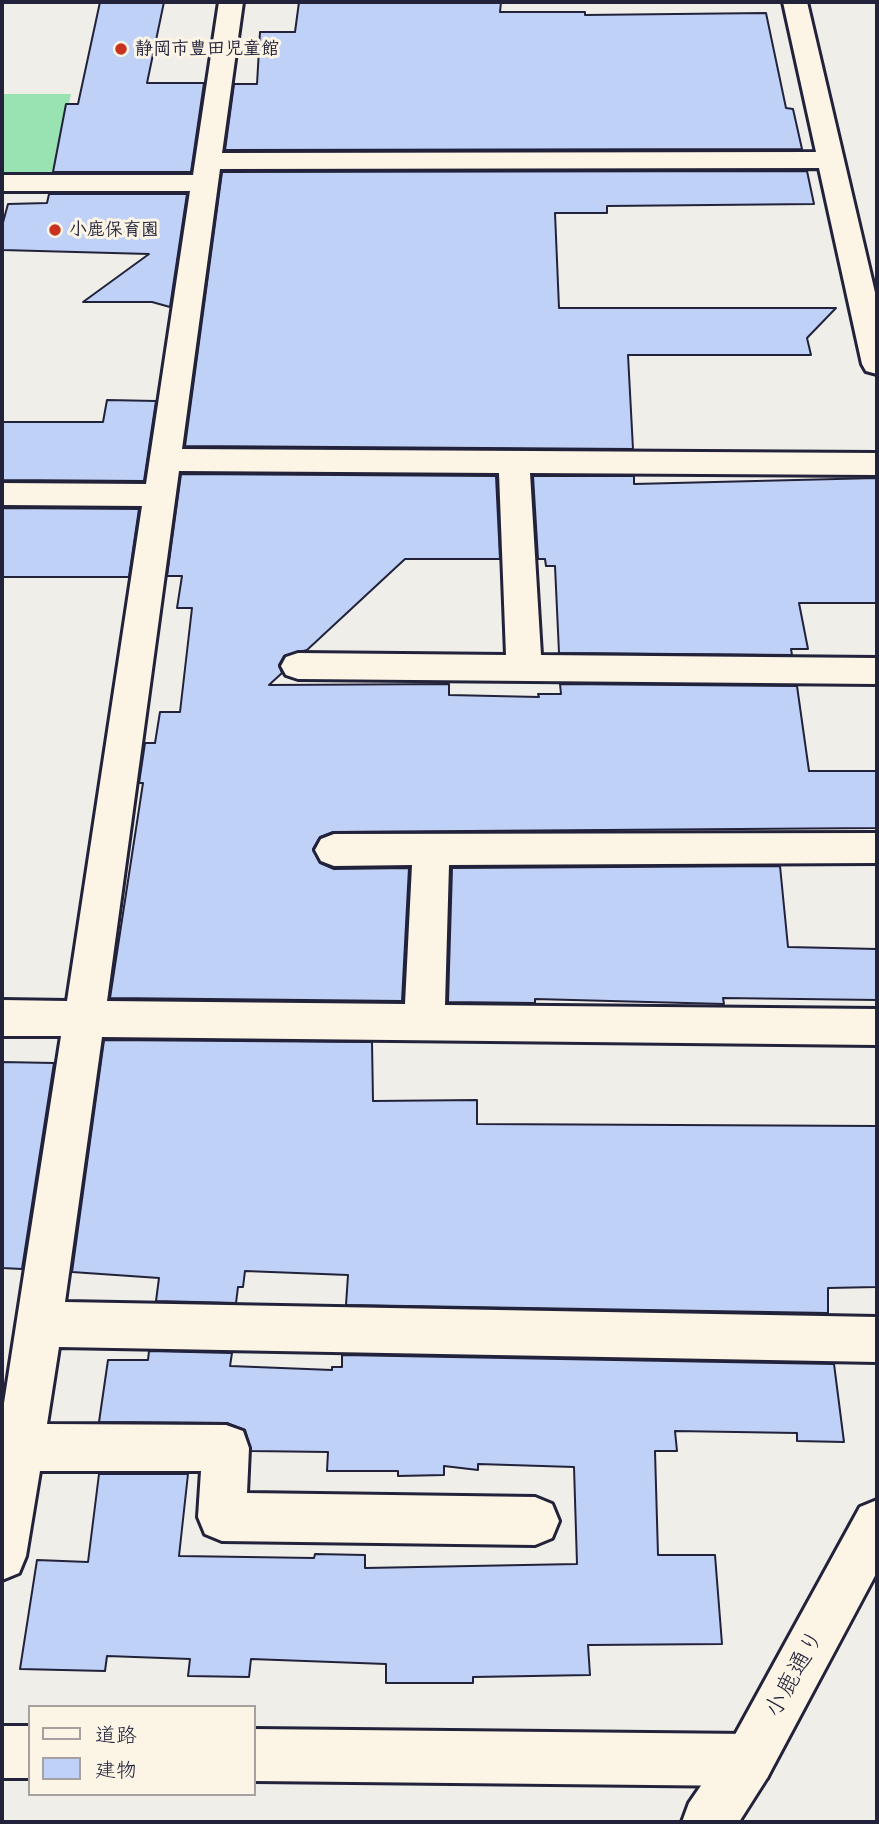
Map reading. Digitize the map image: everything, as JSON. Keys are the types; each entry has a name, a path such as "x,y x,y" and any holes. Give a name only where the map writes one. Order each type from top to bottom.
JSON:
{"street":[{"path":"2,1556 40,1324 231,2"},
{"path":"795,2 845,233 877,364"},
{"path":"2,183 207,172 829,160"},
{"path":"845,233 877,233"},
{"path":"514,462 524,668"},
{"path":"2,494 163,478 514,462 877,464"},
{"path":"298,666 877,671"},
{"path":"334,850 877,848"},
{"path":"424,1023 431,850"},
{"path":"2,1018 877,1027"},
{"path":"40,1324 877,1340"},
{"path":"20,1447 226,1448 222,1517 535,1521"},
{"name":"小鹿通り","path":"708,1822 749,1760 877,1524"},
{"path":"2,1752 28,1752"},
{"path":"256,1755 749,1760"}],"green space":[{"path":"2,94 71,94 54,172 2,173"}],"building":[{"path":"100,2 164,2 147,83 204,83 191,172 53,172 66,104 78,104"},
{"path":"299,2 501,2 500,12 585,12 585,15 766,13 786,108 793,109 802,149 225,150 234,84 257,84 260,32 295,32"},
{"path":"807,171 814,204 607,206 607,213 555,213 559,308 836,308 807,338 811,355 628,355 633,449 185,446 222,172"},
{"path":"49,194 187,194 170,307 152,302 83,302 149,254 2,250 2,226 8,204 47,203"},
{"path":"107,400 156,401 144,481 2,480 2,422 103,422"},
{"path":"181,474 496,476 500,559 405,559 307,650 284,656 279,665 282,673 269,685 449,684 449,695 539,697 538,694 561,694 560,684 797,686 809,771 877,771 877,828 333,832 320,837 313,849 320,863 334,869 409,868 402,1001 110,998 143,783 139,783 145,743 155,743 160,712 180,712 192,608 177,608 182,576 167,576"},
{"path":"533,476 634,476 634,484 877,478 877,603 799,603 808,649 791,649 792,655 559,653 555,566 546,566 545,559 538,559"},
{"path":"2,508 139,509 129,577 2,577"},
{"path":"780,866 788,947 877,949 877,1000 723,998 724,1004 535,999 535,1003 448,1002 452,868"},
{"path":"104,1040 372,1042 373,1101 477,1100 477,1124 877,1126 877,1287 828,1288 828,1313 346,1305 348,1275 245,1271 243,1287 238,1287 236,1303 156,1301 159,1278 72,1272"},
{"path":"2,1062 54,1063 22,1269 2,1268"},
{"path":"149,1351 232,1353 230,1366 332,1370 332,1367 342,1367 342,1355 834,1364 844,1442 797,1441 797,1433 675,1431 677,1451 655,1451 658,1555 715,1555 722,1644 588,1645 590,1675 473,1677 473,1683 386,1683 386,1664 251,1659 249,1677 188,1676 190,1659 107,1656 105,1671 20,1669 37,1560 88,1562 99,1474 188,1474 179,1556 314,1558 315,1554 365,1555 365,1568 577,1564 574,1467 478,1464 478,1470 444,1466 444,1475 398,1476 398,1471 327,1471 328,1452 251,1451 245,1430 227,1423 99,1422 108,1360 148,1360"}],"place":[{"name":"静岡市豊田児童館","path":"121,49"},
{"name":"小鹿保育園","path":"55,230"}]}
